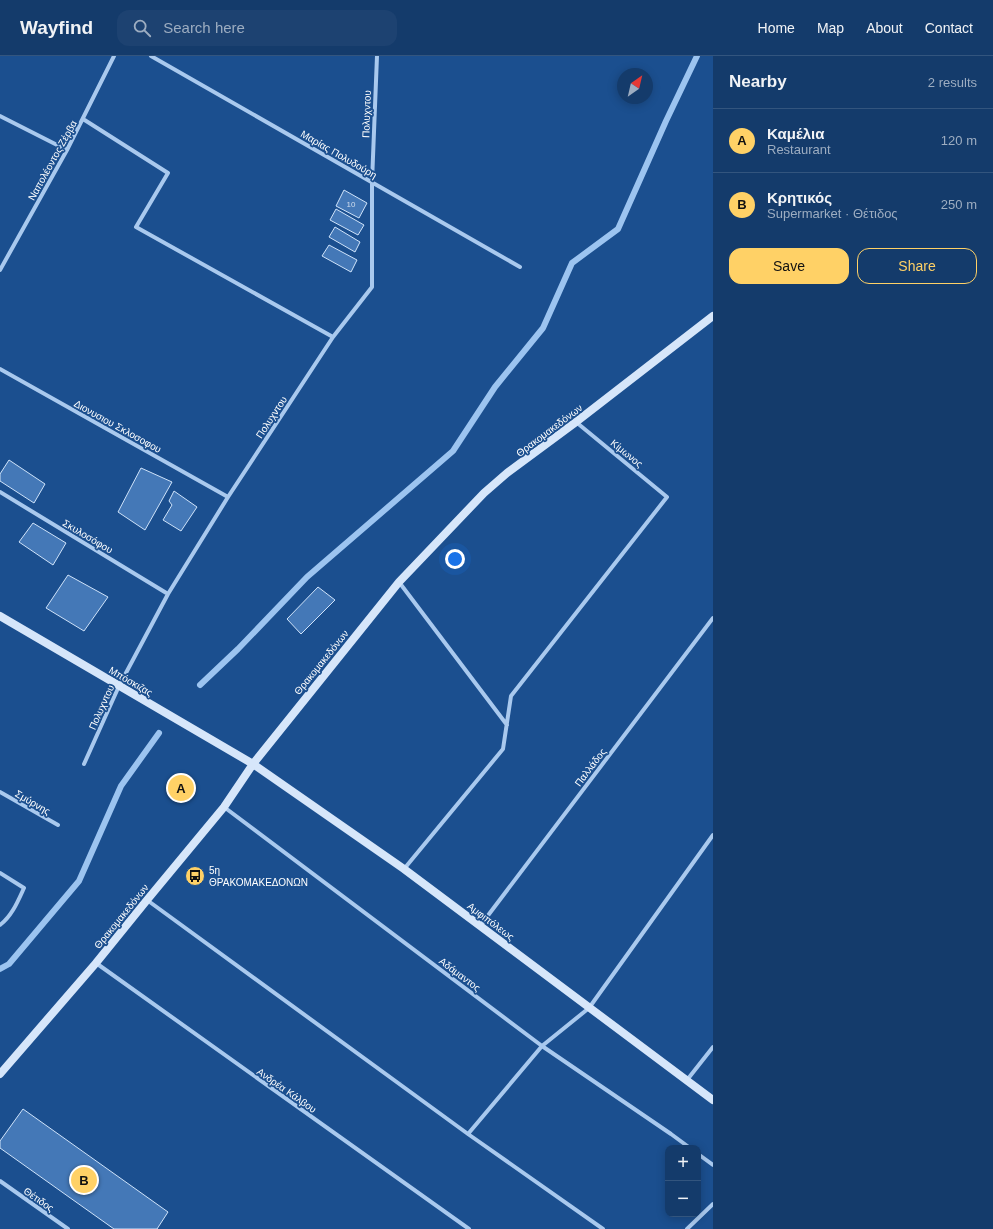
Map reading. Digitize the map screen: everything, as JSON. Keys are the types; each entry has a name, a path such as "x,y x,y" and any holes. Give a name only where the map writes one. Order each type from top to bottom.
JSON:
{"main road":[{"name":"Θρακομακεδόνων","path":"0,1074 96,963 224,807 253,764 399,582 484,493 507,473 576,422 713,316"},
{"name":"Μπόσκιζας","path":"0,616 253,764"},
{"name":"Αμφιπόλεως","path":"253,764 404,869 713,1100"}],"street":[{"name":"Ναπολέοντος Ζέρβα","path":"0,270 67,150 114,56"},
{"name":"Μαρίας Πολυδούρη","path":"150,56 520,266"},
{"name":"Πολυχντου","path":"84,764 119,686 168,594 228,498 333,337 372,287 372,182 377,56"},
{"path":"0,116 67,150"},
{"path":"83,119 168,173 136,227 333,337"},
{"name":"Διονυσιου Σκλοσοφου","path":"0,369 228,498"},
{"name":"Κίμωνος","path":"507,725 511,696 667,497 576,422"},
{"name":"Σκυλοσόφου","path":"0,492 168,594"},
{"path":"399,582 507,725 503,750 404,869"},
{"name":"Παλλάδος","path":"480,926 713,618"},
{"name":"Σμύρνης","path":"0,792 58,825"},
{"name":"Αδάμαντος","path":"224,807 542,1046 686,1145"},
{"path":"468,1134 542,1046 589,1008 713,835"},
{"path":"0,873 24,888 7,920 0,925"},
{"path":"147,900 468,1134 603,1229"},
{"name":"Ανδρέα Κάλβου","path":"96,963 469,1229"},
{"path":"687,1081 713,1047"},
{"path":"701,1156 713,1165"},
{"name":"Θέτιδος","path":"0,1181 68,1229"},
{"path":"687,1229 713,1204"}],"building":[{"path":"344,190 367,203 359,218 336,206"},
{"path":"336,209 364,225 358,235 330,220"},
{"path":"335,227 360,242 355,252 329,237"},
{"path":"329,245 357,260 351,272 322,256"},
{"path":"9,460 45,484 34,503 0,481 0,474"},
{"path":"141,468 172,482 145,530 118,512"},
{"path":"174,491 197,507 181,531 163,520 172,505 169,501"},
{"path":"33,523 66,543 53,565 19,542"},
{"path":"68,575 108,597 84,631 46,608"},
{"path":"318,587 335,600 301,634 287,619"},
{"path":"23,1109 168,1212 157,1229 114,1229 0,1148 0,1141"}],"waterway":[{"path":"200,685 238,649 307,577 453,451 495,387 543,328 572,263 618,229 697,56"},
{"path":"0,969 9,964 79,881 121,786 159,733"}],"place":[{"name":"Καμέλια","path":"181,788"},
{"name":"5η ΘΡΑΚΟΜΑΚΕΔΟΝΩΝ","path":"195,876"},
{"name":"Κρητικός","path":"84,1180"}]}
